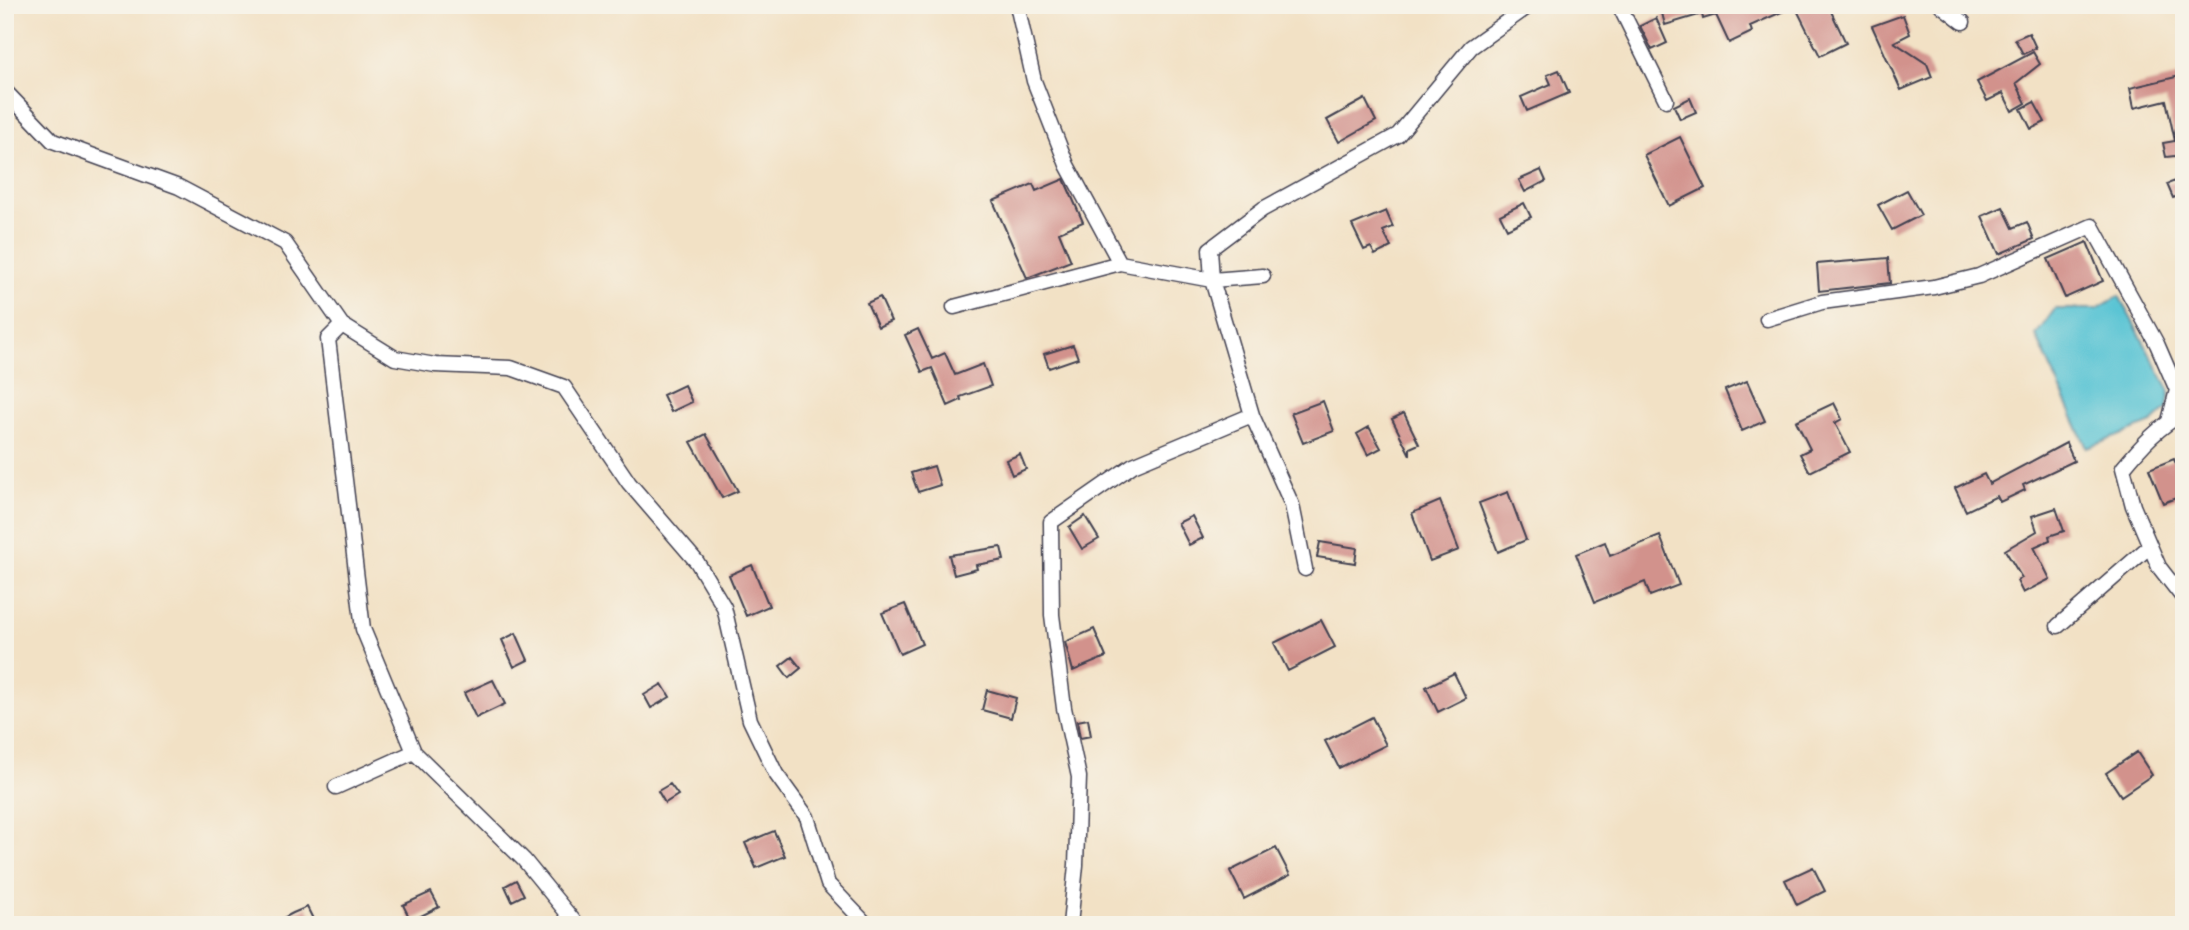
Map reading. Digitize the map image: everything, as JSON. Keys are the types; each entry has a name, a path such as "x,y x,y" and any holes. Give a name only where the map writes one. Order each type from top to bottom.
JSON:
{"street":[{"path":"1017,5 1034,81 1067,164 1120,263"},
{"path":"1305,569 1292,505 1252,415 1212,280 1209,249 1264,209 1398,135 1471,47 1530,5"},
{"path":"1619,5 1665,100"},
{"path":"1941,5 1963,22"},
{"path":"5,91 53,141 179,187 285,243 342,325 395,358 435,365 511,368 564,387 629,483 697,562 724,607 750,720 776,775 807,817 828,884 867,925"},
{"path":"1767,319 1822,302 1934,287 1979,276 2092,226 2157,344 2177,390 2169,421"},
{"path":"954,307 1120,263 1212,280 1263,276"},
{"path":"342,325 328,339 363,629 414,752 524,860 577,925"},
{"path":"2184,413 2169,421 2142,445 2123,468 2133,506 2159,567 2184,599"},
{"path":"1070,925 1079,776 1064,709 1052,614 1051,522 1133,465 1252,415"},
{"path":"2058,626 2150,546"},
{"path":"336,787 414,752"}],"water":[{"path":"2119,296 2170,391 2167,409 2152,423 2087,448 2036,335 2055,309 2097,309"}],"building":[{"path":"1660,5 1828,5 1846,43 1820,56 1795,6 1750,26 1752,32 1729,43 1716,15 1703,19 1702,14 1665,25"},
{"path":"1903,15 1910,34 1894,42 1927,64 1932,77 1901,90 1872,26"},
{"path":"1656,18 1667,43 1652,50 1640,26"},
{"path":"2029,33 2036,48 2023,54 2015,39"},
{"path":"2033,52 2040,64 2016,83 2026,103 2012,111 2003,93 1987,101 1977,82"},
{"path":"1559,70 1569,93 1527,111 1521,97 1551,84 1547,75"},
{"path":"2184,75 2184,155 2166,157 2163,143 2175,141 2166,100 2134,108 2130,88"},
{"path":"1690,98 1696,112 1680,119 1674,106"},
{"path":"1365,99 1376,121 1339,142 1327,120"},
{"path":"2034,102 2045,122 2031,129 2021,109"},
{"path":"1680,137 1705,188 1669,206 1644,155"},
{"path":"1541,170 1546,181 1525,192 1519,180"},
{"path":"2184,178 2184,194 2173,198 2167,184"},
{"path":"1064,179 1083,222 1059,232 1071,261 1027,278 993,201 1033,184 1036,191"},
{"path":"1907,190 1921,215 1892,230 1878,205"},
{"path":"1524,203 1531,217 1507,229 1500,215"},
{"path":"2003,207 2013,228 2027,222 2034,239 1999,254 1982,216"},
{"path":"1386,211 1393,227 1383,231 1391,247 1375,255 1371,247 1364,250 1352,225"},
{"path":"2087,242 2103,281 2065,298 2048,259"},
{"path":"1888,258 1890,283 1819,291 1817,264"},
{"path":"880,297 891,321 878,327 867,303"},
{"path":"918,329 932,359 945,353 955,375 983,364 991,386 960,397 961,400 948,406 932,368 922,372 905,335"},
{"path":"1073,345 1078,358 1049,368 1044,354"},
{"path":"1747,381 1765,421 1742,431 1725,390"},
{"path":"684,385 692,402 671,412 663,395"},
{"path":"1323,401 1334,431 1303,443 1291,413"},
{"path":"1834,403 1842,419 1835,423 1850,452 1810,472 1800,454 1810,449 1796,421"},
{"path":"1404,413 1419,444 1410,448 1410,455 1392,419"},
{"path":"1369,427 1381,448 1368,455 1357,434"},
{"path":"706,434 738,491 722,498 691,442"},
{"path":"2066,443 2074,461 2023,485 2025,490 2000,502 1997,496 1966,511 1955,488 1984,474 1989,484"},
{"path":"1020,454 1026,469 1012,475 1006,460"},
{"path":"2174,459 2184,483 2184,495 2163,503 2149,469"},
{"path":"934,466 940,485 918,492 911,473"},
{"path":"1508,492 1526,540 1498,552 1479,503"},
{"path":"1440,501 1459,550 1430,561 1412,513"},
{"path":"2056,508 2064,531 2049,536 2050,540 2034,547 2050,579 2023,593 2017,581 2022,578 2005,550 2037,531 2032,516"},
{"path":"1085,516 1099,539 1082,549 1069,527"},
{"path":"1192,516 1203,538 1189,545 1178,523"},
{"path":"1660,536 1679,585 1650,596 1645,582 1595,602 1576,554 1605,542 1610,556"},
{"path":"1320,542 1357,548 1355,563 1317,557"},
{"path":"1001,547 1004,560 976,565 977,569 954,575 949,555"},
{"path":"752,565 769,606 746,616 729,575"},
{"path":"905,604 922,644 900,654 882,613"},
{"path":"1321,620 1335,647 1288,671 1274,643"},
{"path":"1094,629 1106,657 1073,671 1065,642"},
{"path":"516,633 528,660 514,667 502,640"},
{"path":"792,657 801,668 789,678 780,666"},
{"path":"1454,673 1466,698 1438,712 1426,687"},
{"path":"493,680 505,704 476,718 464,693"},
{"path":"662,684 670,697 651,708 644,695"},
{"path":"987,690 1016,698 1011,718 982,710"},
{"path":"1372,717 1386,745 1339,768 1325,741"},
{"path":"1088,719 1091,736 1080,738 1077,721"},
{"path":"2137,752 2152,775 2121,796 2106,773"},
{"path":"670,784 678,795 665,803 658,791"},
{"path":"774,831 785,856 756,868 745,843"},
{"path":"1276,848 1290,875 1244,899 1230,871"},
{"path":"1813,867 1825,891 1797,905 1785,880"},
{"path":"516,880 524,895 512,901 505,886"},
{"path":"431,892 439,907 411,921 403,905"},
{"path":"307,907 316,925 270,925 293,913"}]}
